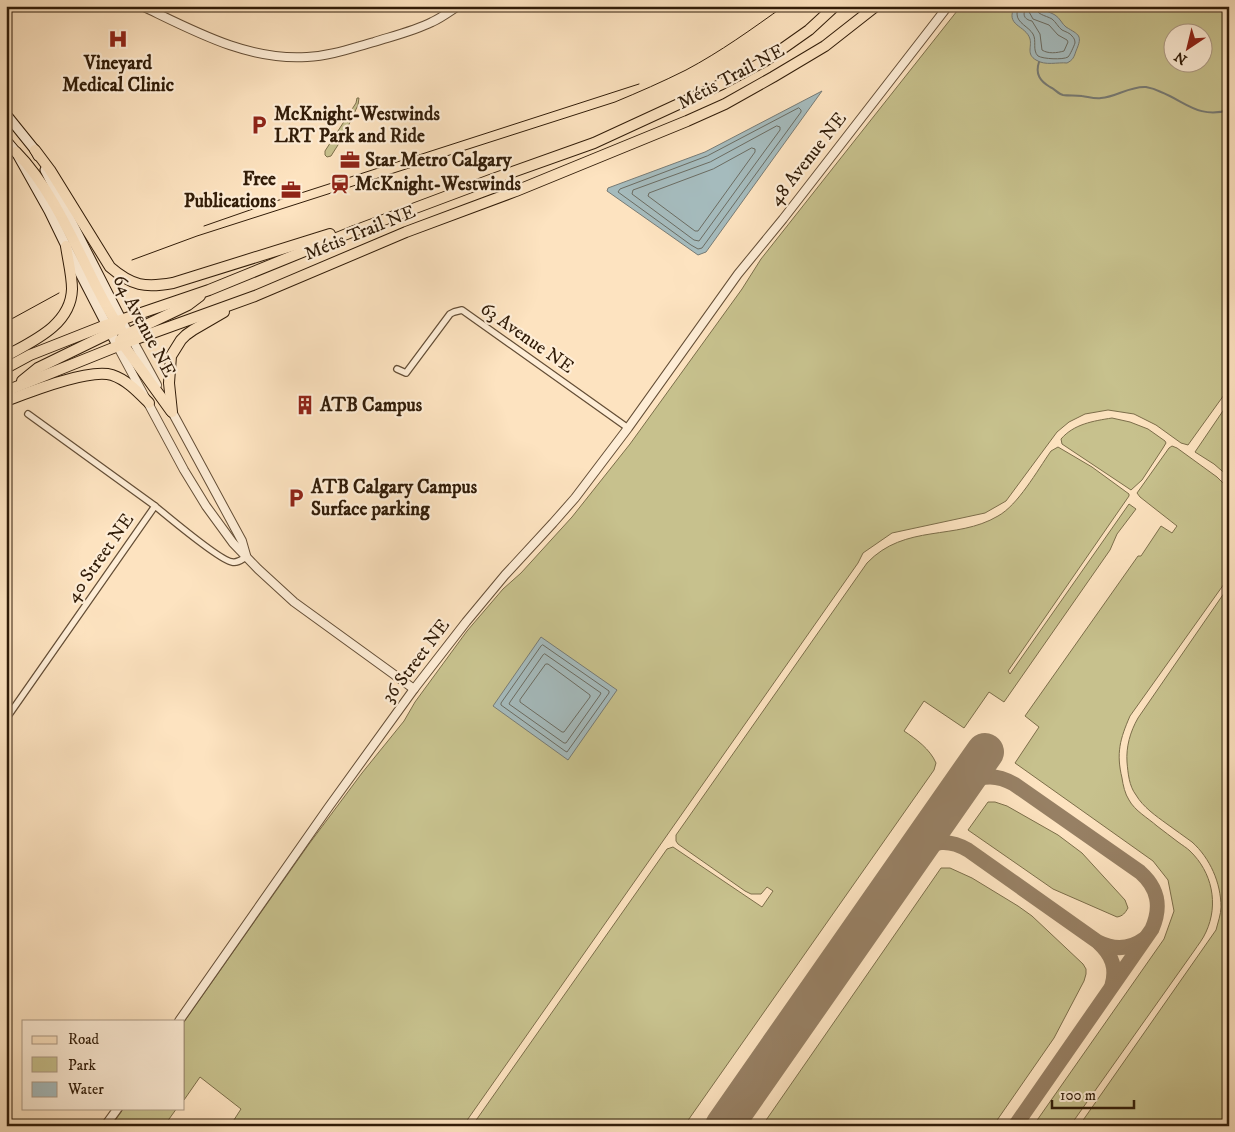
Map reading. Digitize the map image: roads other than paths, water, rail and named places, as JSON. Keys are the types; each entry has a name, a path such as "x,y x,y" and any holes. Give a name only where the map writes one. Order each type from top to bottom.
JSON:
{"main road":[{"name":"Métis Trail NE","path":"10,389 119,333 209,290 354,231 594,143 722,84 765,61 809,30 835,6"},
{"name":"Métis Trail NE","path":"6,368 30,355 254,296 406,232 516,191 652,136 725,104 773,78 824,46 876,6"},
{"name":"64 Avenue NE","path":"6,114 35,150 119,333"},
{"name":"64 Avenue NE","path":"6,140 16,152 66,246 119,333"},
{"path":"35,150 50,170 110,267 122,277 139,284 155,286 173,283 334,233 354,231"},
{"path":"16,152 28,164 42,184 63,220 119,333 172,412"},
{"path":"6,356 48,331 64,313 72,292 66,246"},
{"path":"10,389 38,368 188,305 209,290"},
{"path":"172,412 169,383 171,356 181,340 193,330 254,296"},
{"path":"6,401 38,388 87,375 106,374 128,384 149,404"}],"street":[{"path":"142,6 214,39 241,49 267,56 291,57 326,55 355,48 423,26 458,6"},
{"name":"48 Avenue NE","path":"696,333 738,274 948,6"},
{"name":"63 Avenue NE","path":"397,368 406,373 450,314 462,310 628,428"},
{"name":"64 Avenue NE","path":"119,333 149,404 184,470 206,506 233,543 294,602 414,689"},
{"name":"36 Street NE","path":"180,1020 414,689 505,575 575,498 696,333"},
{"name":"64 Avenue NE","path":"172,412 242,541 246,557"},
{"path":"28,414 155,506"},
{"name":"40 Street NE","path":"6,720 155,506 200,542 229,562 238,562 246,557"},
{"path":"106,1126 117,1110"}],"water":[{"path":"1015,6 1038,6 1057,16 1066,27 1077,34 1079,42 1072,59 1067,63 1047,63 1033,58 1030,53 1028,34 1012,18"},
{"path":"822,91 706,252 698,255 607,191 608,188 705,152"},
{"path":"541,637 617,690 568,760 493,706"}],"waterway":[{"path":"1039,62 1038,74 1041,80 1063,95 1099,98 1112,96 1134,88 1146,87 1157,90 1201,111 1218,112 1229,110"}],"tram line":[{"path":"132,260 197,236 615,102 699,63 736,40 784,6"},
{"path":"204,226 639,84"},
{"path":"6,322 59,293"}],"place":[{"name":"Vineyard Medical Clinic","path":"118,39"},
{"name":"McKnight-Westwinds LRT Park and Ride","path":"259,125"},
{"name":"Star Metro Calgary","path":"350,160"},
{"name":"McKnight-Westwinds","path":"340,184"},
{"name":"Free Publications","path":"291,190"},
{"name":"ATB Campus","path":"305,405"},
{"name":"ATB Calgary Campus Surface parking","path":"296,498"}]}
